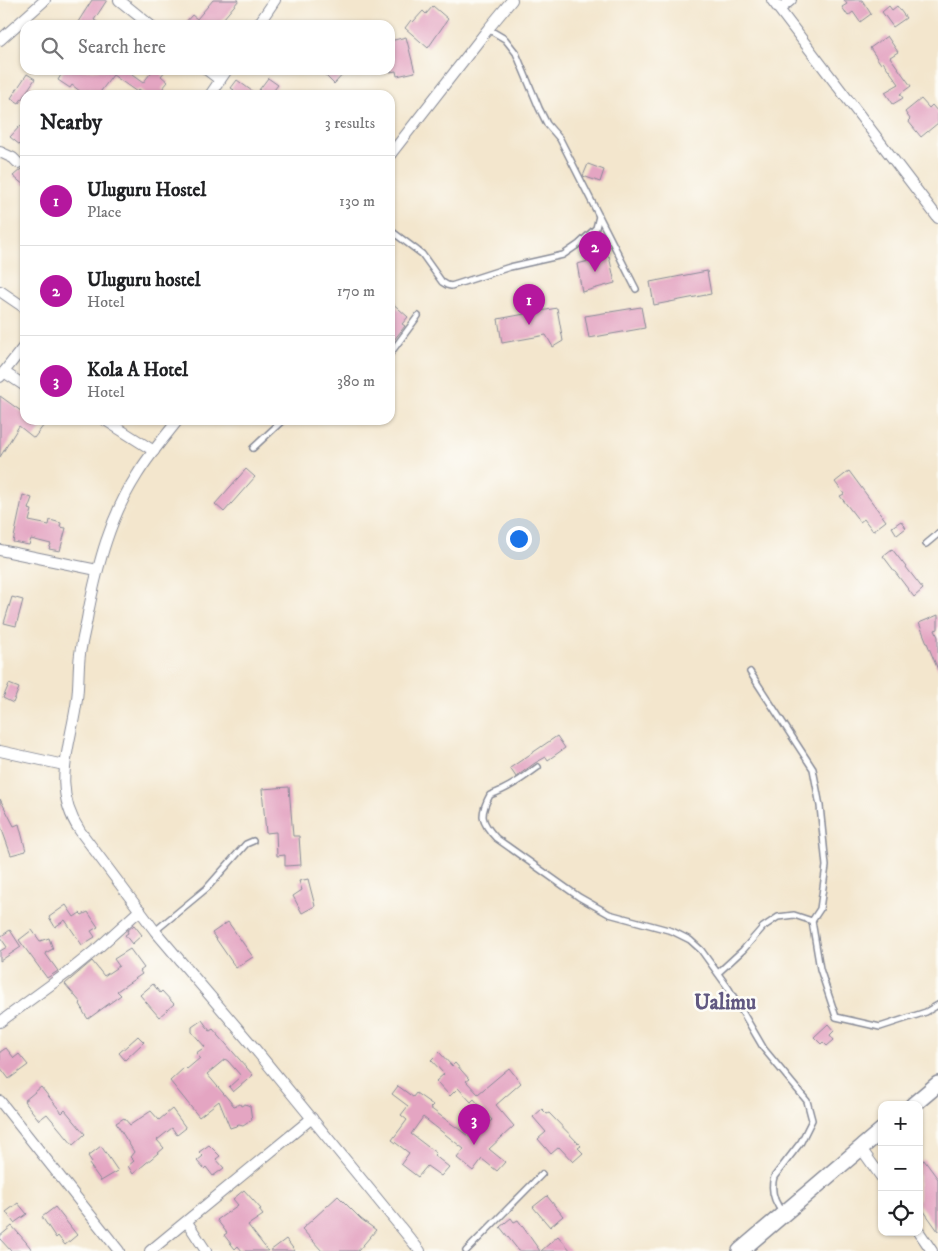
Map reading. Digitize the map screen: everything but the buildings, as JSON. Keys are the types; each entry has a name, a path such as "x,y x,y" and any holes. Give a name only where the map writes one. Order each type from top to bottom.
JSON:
{"main road":[{"path":"918,1101 938,1084"},
{"path":"740,1251 878,1133"}],"street":[{"path":"22,20 45,0"},
{"path":"119,0 144,20"},
{"path":"261,20 275,0"},
{"path":"395,149 512,0"},
{"path":"772,0 938,218"},
{"path":"780,9 791,0"},
{"path":"0,40 20,22"},
{"path":"214,75 220,80"},
{"path":"213,90 224,75"},
{"path":"0,152 13,158 18,163"},
{"path":"0,291 20,305"},
{"path":"20,351 2,374 20,383"},
{"path":"114,425 154,451"},
{"path":"174,425 137,475 123,501 110,528 97,570 80,653 77,699 64,765 64,786 72,819 154,931 312,1118 420,1251"},
{"path":"0,550 97,570"},
{"path":"0,751 64,765"},
{"path":"0,1022 98,948 140,910"},
{"path":"1,1105 119,1251"},
{"path":"150,1251 312,1118"},
{"path":"860,1147 878,1172"},
{"path":"187,1222 206,1251"},
{"path":"922,1236 932,1251"}],"lane":[{"path":"488,29 505,39 516,54 538,108 547,124 560,139 636,289"},
{"path":"395,234 422,254 442,282 452,286 510,266 563,255 579,244 596,228 599,216"},
{"path":"395,347 418,316"},
{"path":"253,448 278,425"},
{"path":"926,544 938,534"},
{"path":"750,672 813,769 820,806 826,866 820,909 812,921 820,969 836,1017 880,1027 926,1012 938,1005"},
{"path":"538,767 501,791 490,795 482,815 488,830 496,838 578,897 609,914 672,931 690,940 701,950 729,989 764,1049 807,1101 812,1120 801,1142 774,1177 772,1184 775,1204 783,1214"},
{"path":"154,931 207,888 246,844 253,841"},
{"path":"718,973 743,950 763,927 778,917 794,915 812,921"},
{"path":"466,1251 542,1174"}],"place":[{"name":"Uluguru hostel","path":"595,272"},
{"name":"Uluguru Hostel","path":"529,325"},
{"name":"Kola A Hotel","path":"474,1145"}],"district":[{"name":"Ualimu","path":"725,1002"}]}
